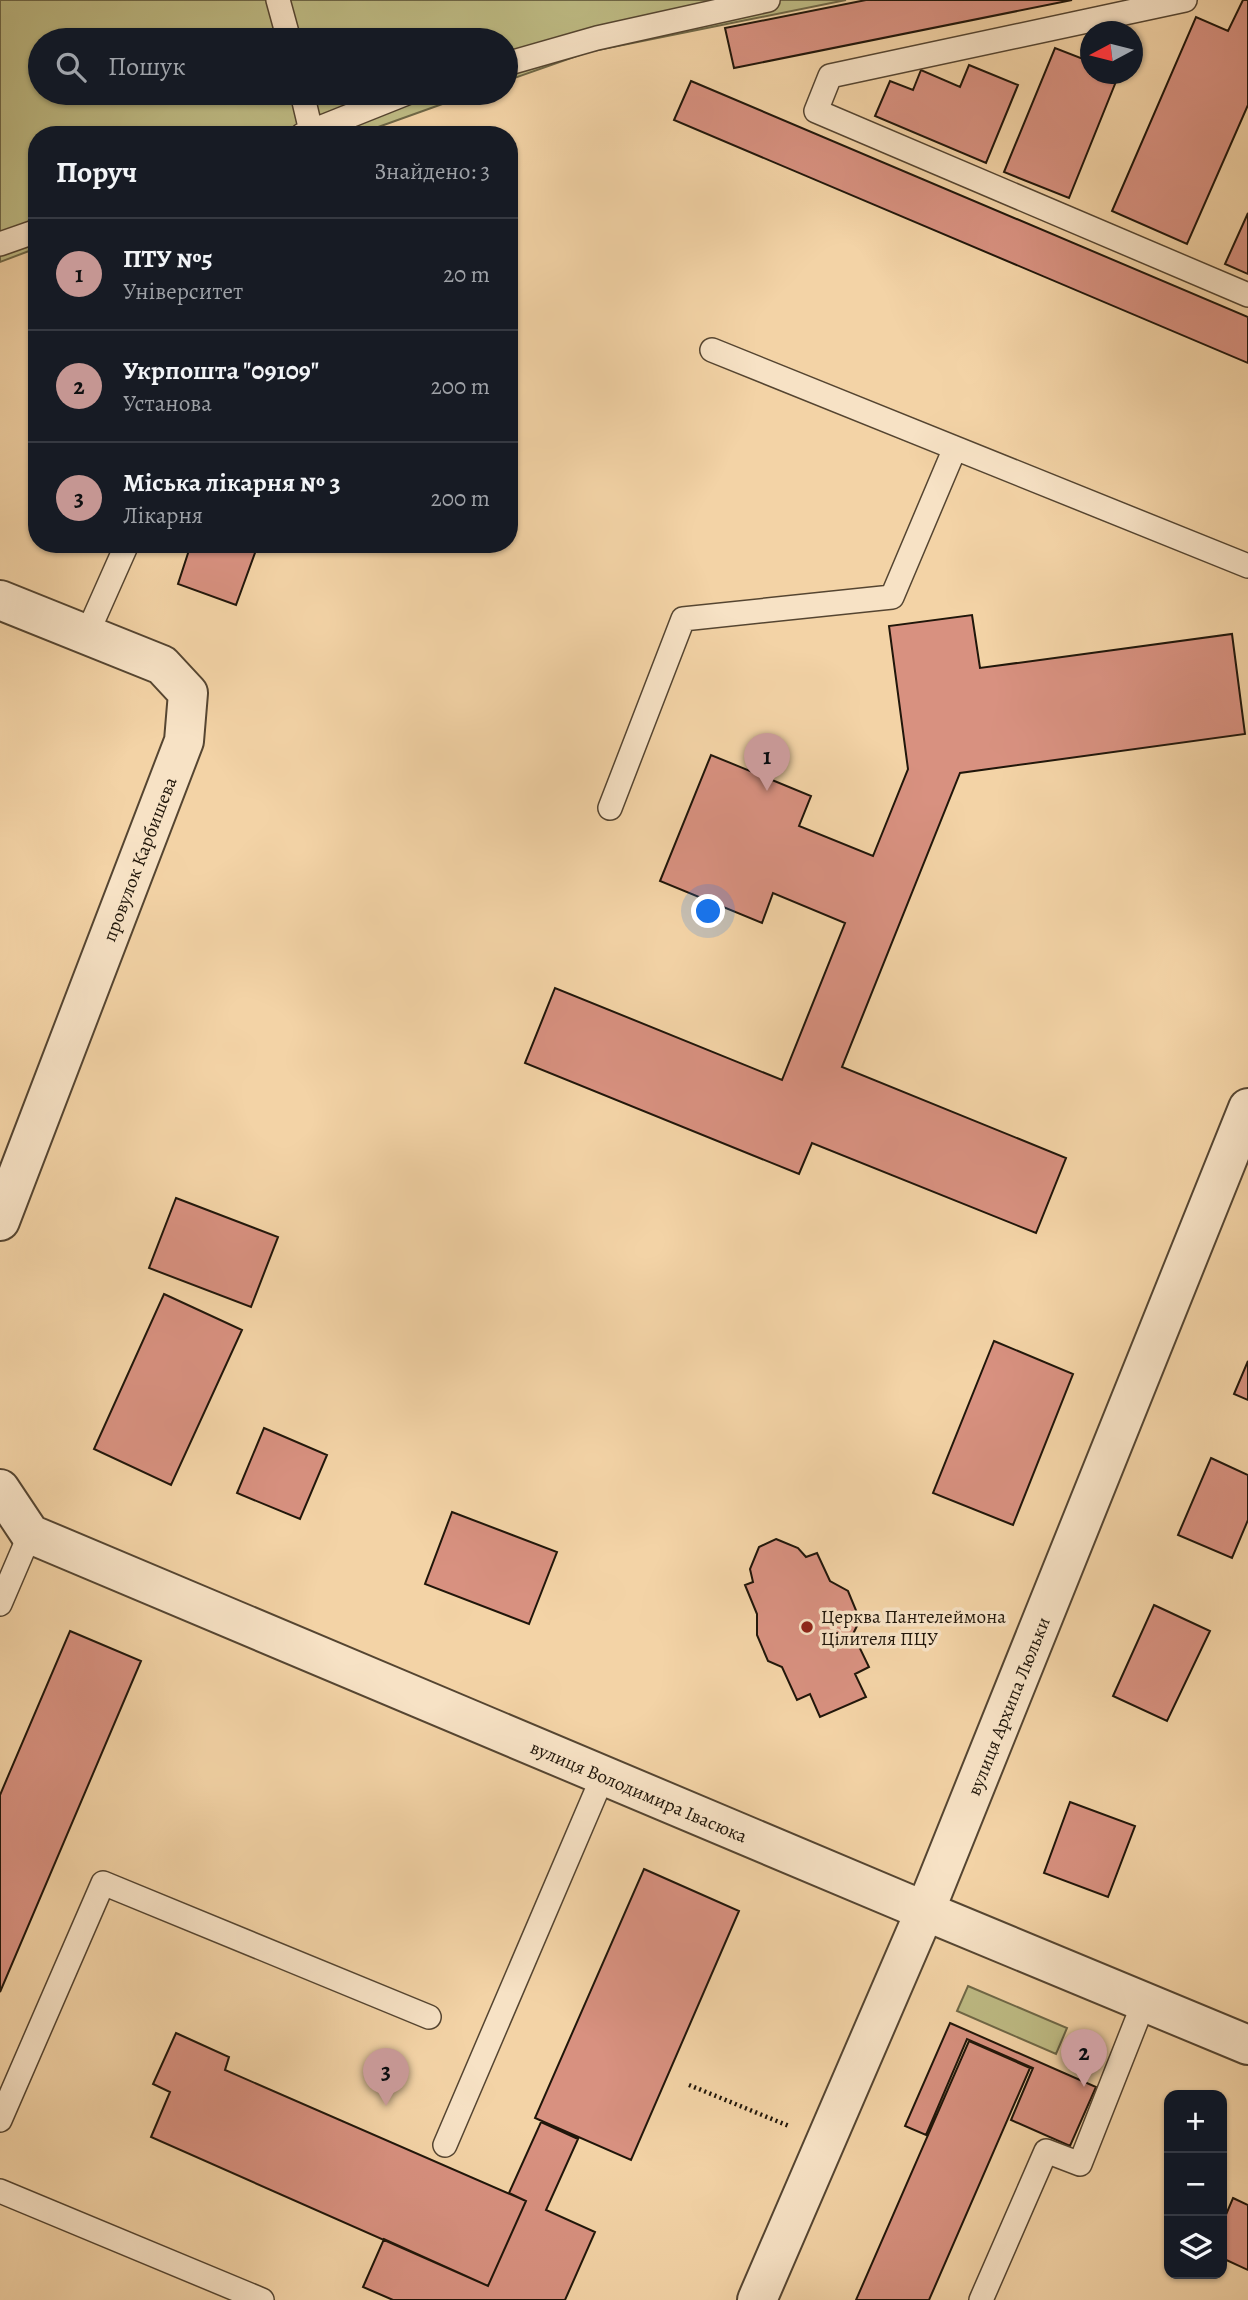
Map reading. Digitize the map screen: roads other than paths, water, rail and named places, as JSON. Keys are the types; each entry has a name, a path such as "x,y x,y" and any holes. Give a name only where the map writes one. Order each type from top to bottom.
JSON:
{"street":[{"name":"провулок Карбишева","path":"0,600 162,665 188,693 184,741 0,1221"},
{"name":"вулиця Архипа Люльки","path":"757,2300 925,1911 1248,1108"},
{"path":"0,1489 30,1534"},
{"name":"вулиця Володимира Івасюка","path":"30,1534 1248,2045"}],"lane":[{"path":"278,0 286,28"},
{"path":"518,61 597,38 768,0"},
{"path":"1185,0 830,76 816,111 1248,295"},
{"path":"304,105 306,126"},
{"path":"324,126 377,105"},
{"path":"0,244 28,234"},
{"path":"712,350 1248,566"},
{"path":"610,807 683,619 892,597 955,448"},
{"path":"87,635 123,553"},
{"path":"0,1604 30,1534"},
{"path":"445,2145 603,1776"},
{"path":"0,2120 103,1883 429,2017"},
{"path":"981,2300 1046,2151 1080,2164 1144,2002"},
{"path":"0,2191 262,2300"}],"place":[{"name":"ПТУ №5","path":"767,791"},
{"name":"Церква Пантелеймона Цілителя ПЦУ","path":"807,1627"},
{"name":"Укрпошта \"09109\"","path":"1084,2087"},
{"name":"Міська лікарня № 3","path":"386,2106"}]}
